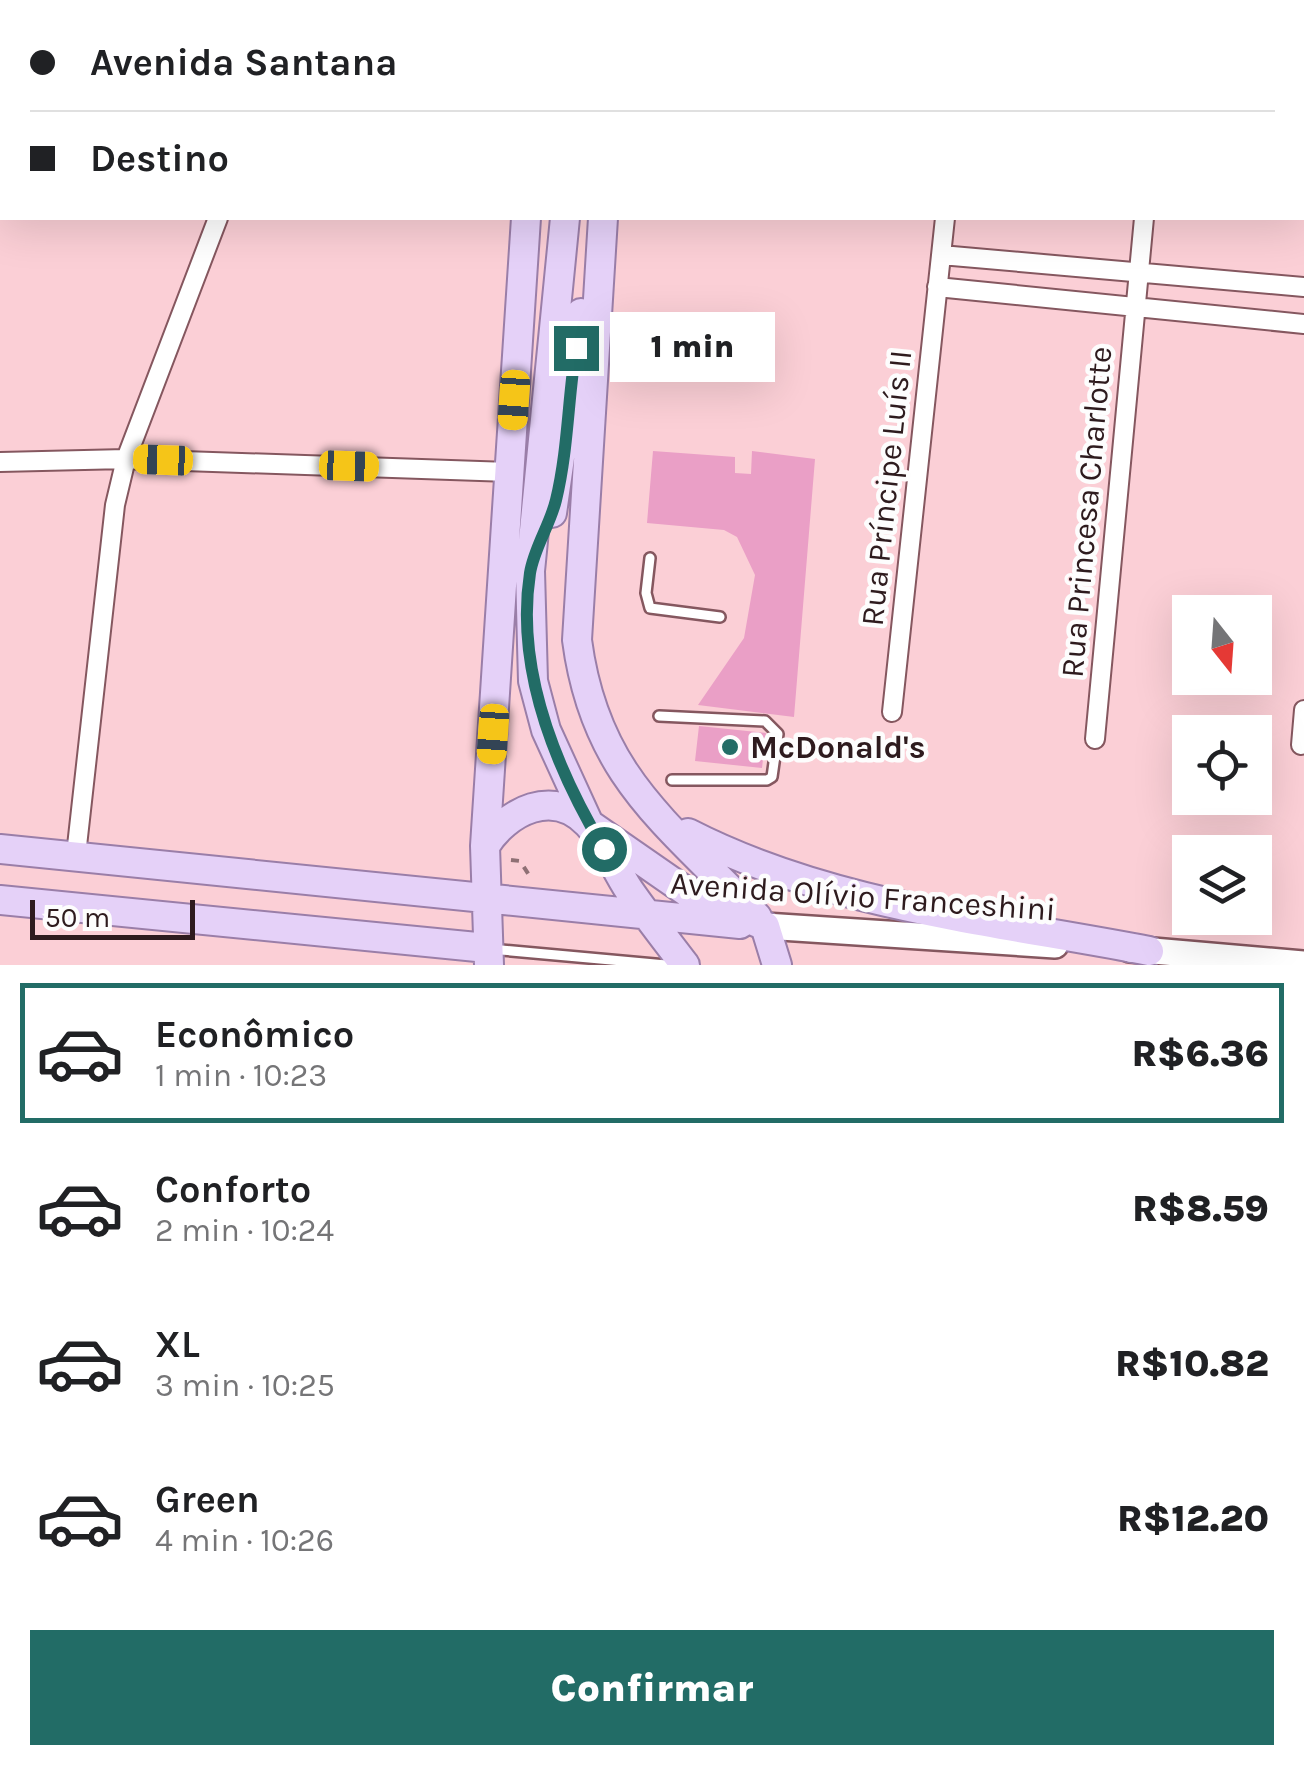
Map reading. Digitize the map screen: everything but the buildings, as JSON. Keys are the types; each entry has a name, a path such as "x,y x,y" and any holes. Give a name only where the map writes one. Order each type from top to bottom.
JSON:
{"main road":[{"path":"0,900 488,957 486,846 526,220"},
{"path":"565,220 530,570 533,681 546,730 589,824 646,915 685,965"},
{"path":"530,570 556,501 580,317 603,220"},
{"path":"603,220 576,640 583,687 598,732 641,798 766,926 776,965"},
{"path":"486,846 512,814 532,806 573,812 687,892 766,926"},
{"path":"669,824 725,852 820,886 1150,951"},
{"name":"Avenida Olívio Franceshini","path":"0,849 486,901 766,926"}],"street":[{"path":"76,855 115,506 126,459 217,220"},
{"name":"Rua Príncipe Luís II","path":"892,712 945,220"},
{"name":"Rua Princesa Charlotte","path":"1095,739 1144,220"},
{"path":"939,271 1137,289 1304,288"},
{"path":"939,271 1137,289 1304,324"},
{"path":"0,462 126,459 510,472"},
{"path":"1301,744 1304,710"},
{"name":"Avenida Olívio Franceshini","path":"766,926 1304,964"}],"lane":[{"path":"650,558 646,593 650,608 720,617"},
{"path":"659,716 766,722 778,734 772,777 768,780 672,780"},
{"path":"488,957 666,965"}],"place":[{"name":"McDonald's","path":"730,747"}],"route":[{"path":"576,348 556,501 530,570 529,632 533,681 546,730 565,776 604,849"}]}
